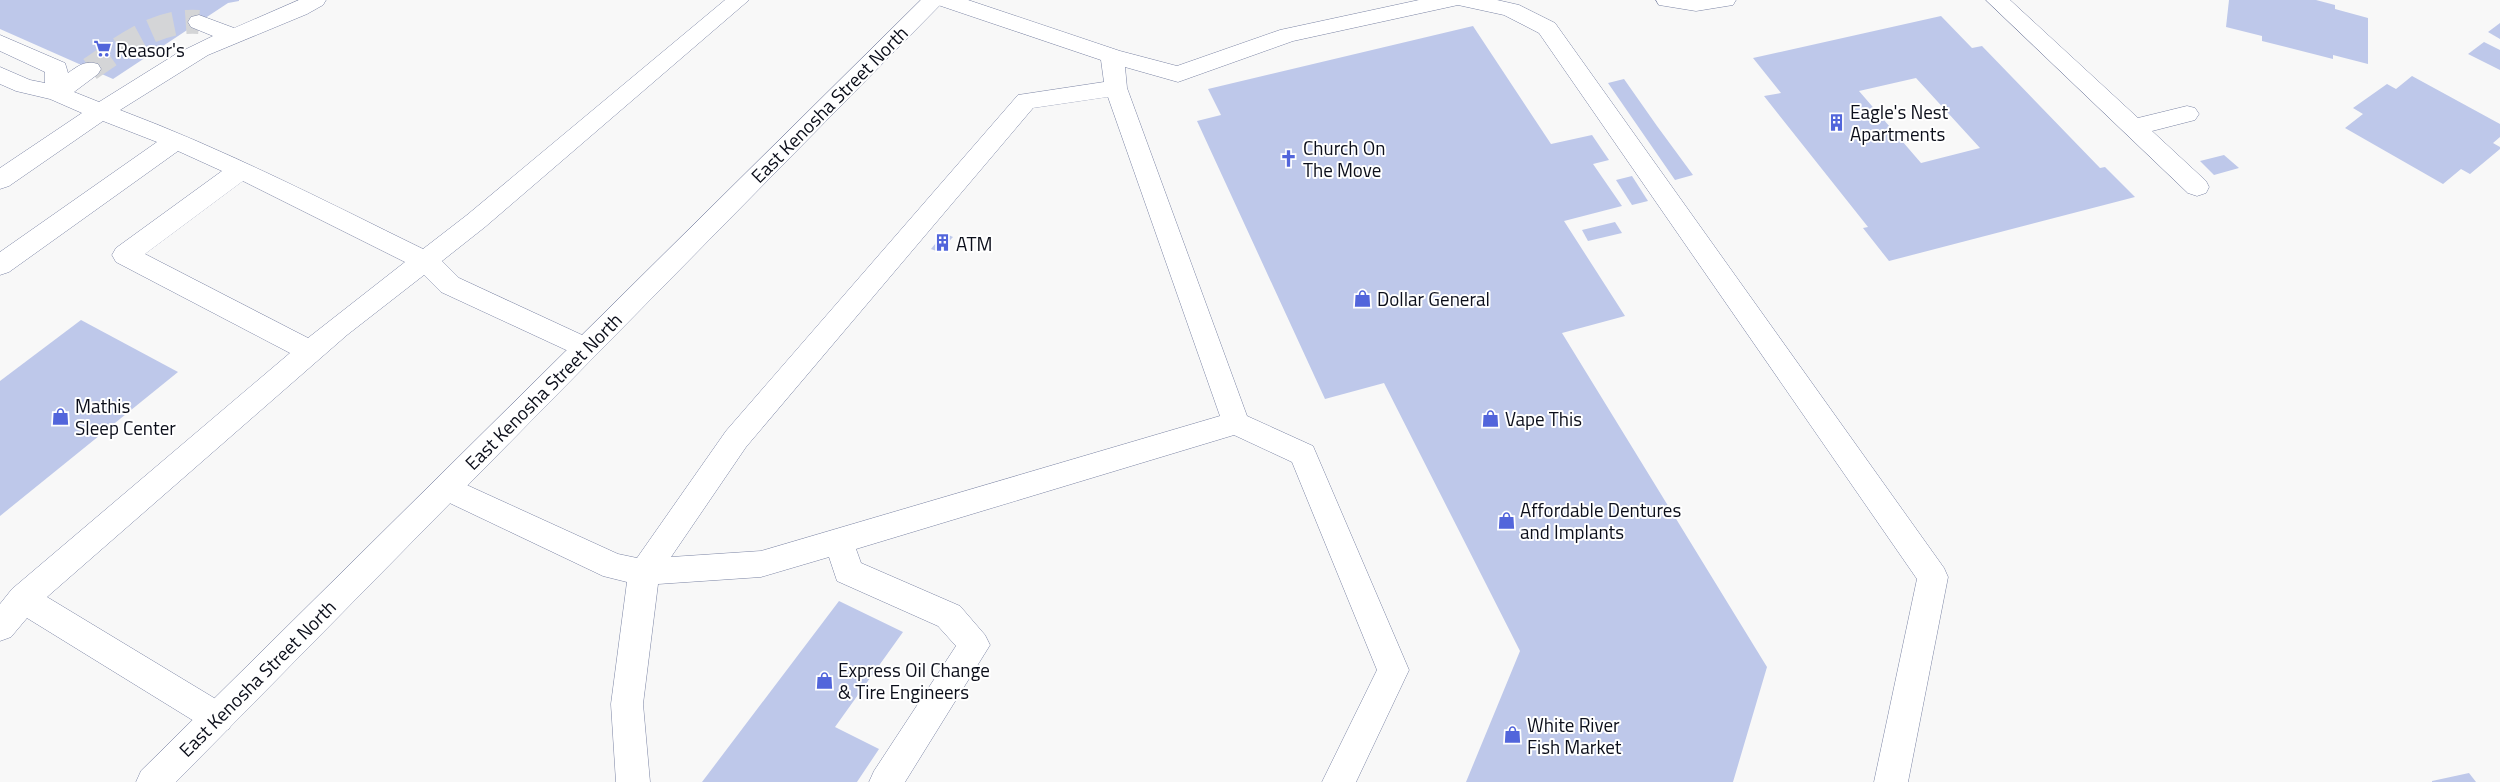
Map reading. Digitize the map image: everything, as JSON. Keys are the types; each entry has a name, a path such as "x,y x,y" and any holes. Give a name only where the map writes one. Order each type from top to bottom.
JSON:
{"main road":[{"path":"0,180 185,58 232,35 303,8 315,0"},
{"path":"218,718 7,617 338,328 425,261 590,126 738,0"},
{"name":"East Kenosha Street North","path":"153,782 934,0"},
{"path":"946,0 1112,56 1178,74 1288,35 1451,0"},
{"path":"1465,0 1511,10 1547,28 1933,577 1891,782"},
{"path":"1667,0 1682,4 1708,4 1725,0"},
{"path":"1997,0 2197,187"},
{"path":"199,22 232,35"},
{"path":"0,42 57,68 56,93"},
{"path":"1112,56 1116,88 1236,422"},
{"path":"56,93 90,69"},
{"path":"0,75 24,86 56,93 176,140 241,170 425,261 450,285 586,348"},
{"path":"633,782 627,704 644,572 736,439 1026,101 1116,88"},
{"path":"2135,128 2187,114"},
{"path":"0,265 176,140"},
{"path":"241,170 125,255 312,352"},
{"path":"447,488 614,567 644,572 761,564 1236,422 1303,454 1393,670 1339,782"},
{"path":"838,541 848,572 949,616 974,645 886,782"}],"building":[{"name":"Reasor's","path":"0,0 239,1 228,3 113,79 0,29"},
{"path":"2229,0 2316,0 2335,5 2335,9 2368,18 2368,64 2333,55 2333,59 2262,41 2262,36 2226,27"},
{"name":"Eagle's Nest Apartments","path":"1941,16 1972,48 1982,46 2100,168 2105,167 2135,197 1889,261 1863,228 1868,227 1764,96 1781,93 1753,58","holes":["1916,78 1980,148 1921,163 1859,91"]},
{"path":"2500,23 2500,39 2488,32"},
{"path":"1473,26 1551,144 1592,135 1609,160 1593,164 1622,206 1564,221 1625,316 1562,333 1767,667 1733,782 1466,782 1520,651 1384,383 1325,399 1197,121 1221,115 1208,89"},
{"path":"2484,42 2500,50 2500,70 2468,54"},
{"path":"2412,76 2500,124 2500,137 2493,143 2500,147 2500,149 2470,174 2461,169 2443,184 2345,128 2363,114 2353,108 2387,84 2396,89"},
{"path":"1624,79 1693,175 1675,180 1608,83"},
{"path":"2224,155 2239,168 2214,175 2200,161"},
{"path":"1632,176 1648,201 1632,205 1616,180"},
{"path":"1615,222 1622,233 1588,241 1582,230"},
{"name":"ATM","path":"944,233 953,237 939,252 931,249"},
{"name":"Mathis Sleep Center","path":"81,320 178,372 0,516 0,381"},
{"name":"Express Oil Change & Tire Engineers","path":"839,601 903,632 835,727 879,749 857,782 702,782"},
{"path":"2469,773 2476,782 2432,782 2432,781"}],"tunnel":[{"path":"90,69 128,43 155,29 183,22 199,22"}],"place":[{"name":"Reasor's","path":"102,49"},
{"name":"Eagle's Nest Apartments","path":"1836,122"},
{"name":"Church On The Move","path":"1289,158"},
{"name":"ATM","path":"942,243"},
{"name":"Dollar General","path":"1363,298"},
{"name":"Mathis Sleep Center","path":"61,416"},
{"name":"Vape This","path":"1491,418"},
{"name":"Affordable Dentures and Implants","path":"1506,520"},
{"name":"Express Oil Change & Tire Engineers","path":"824,680"},
{"name":"White River Fish Market","path":"1513,735"}]}
